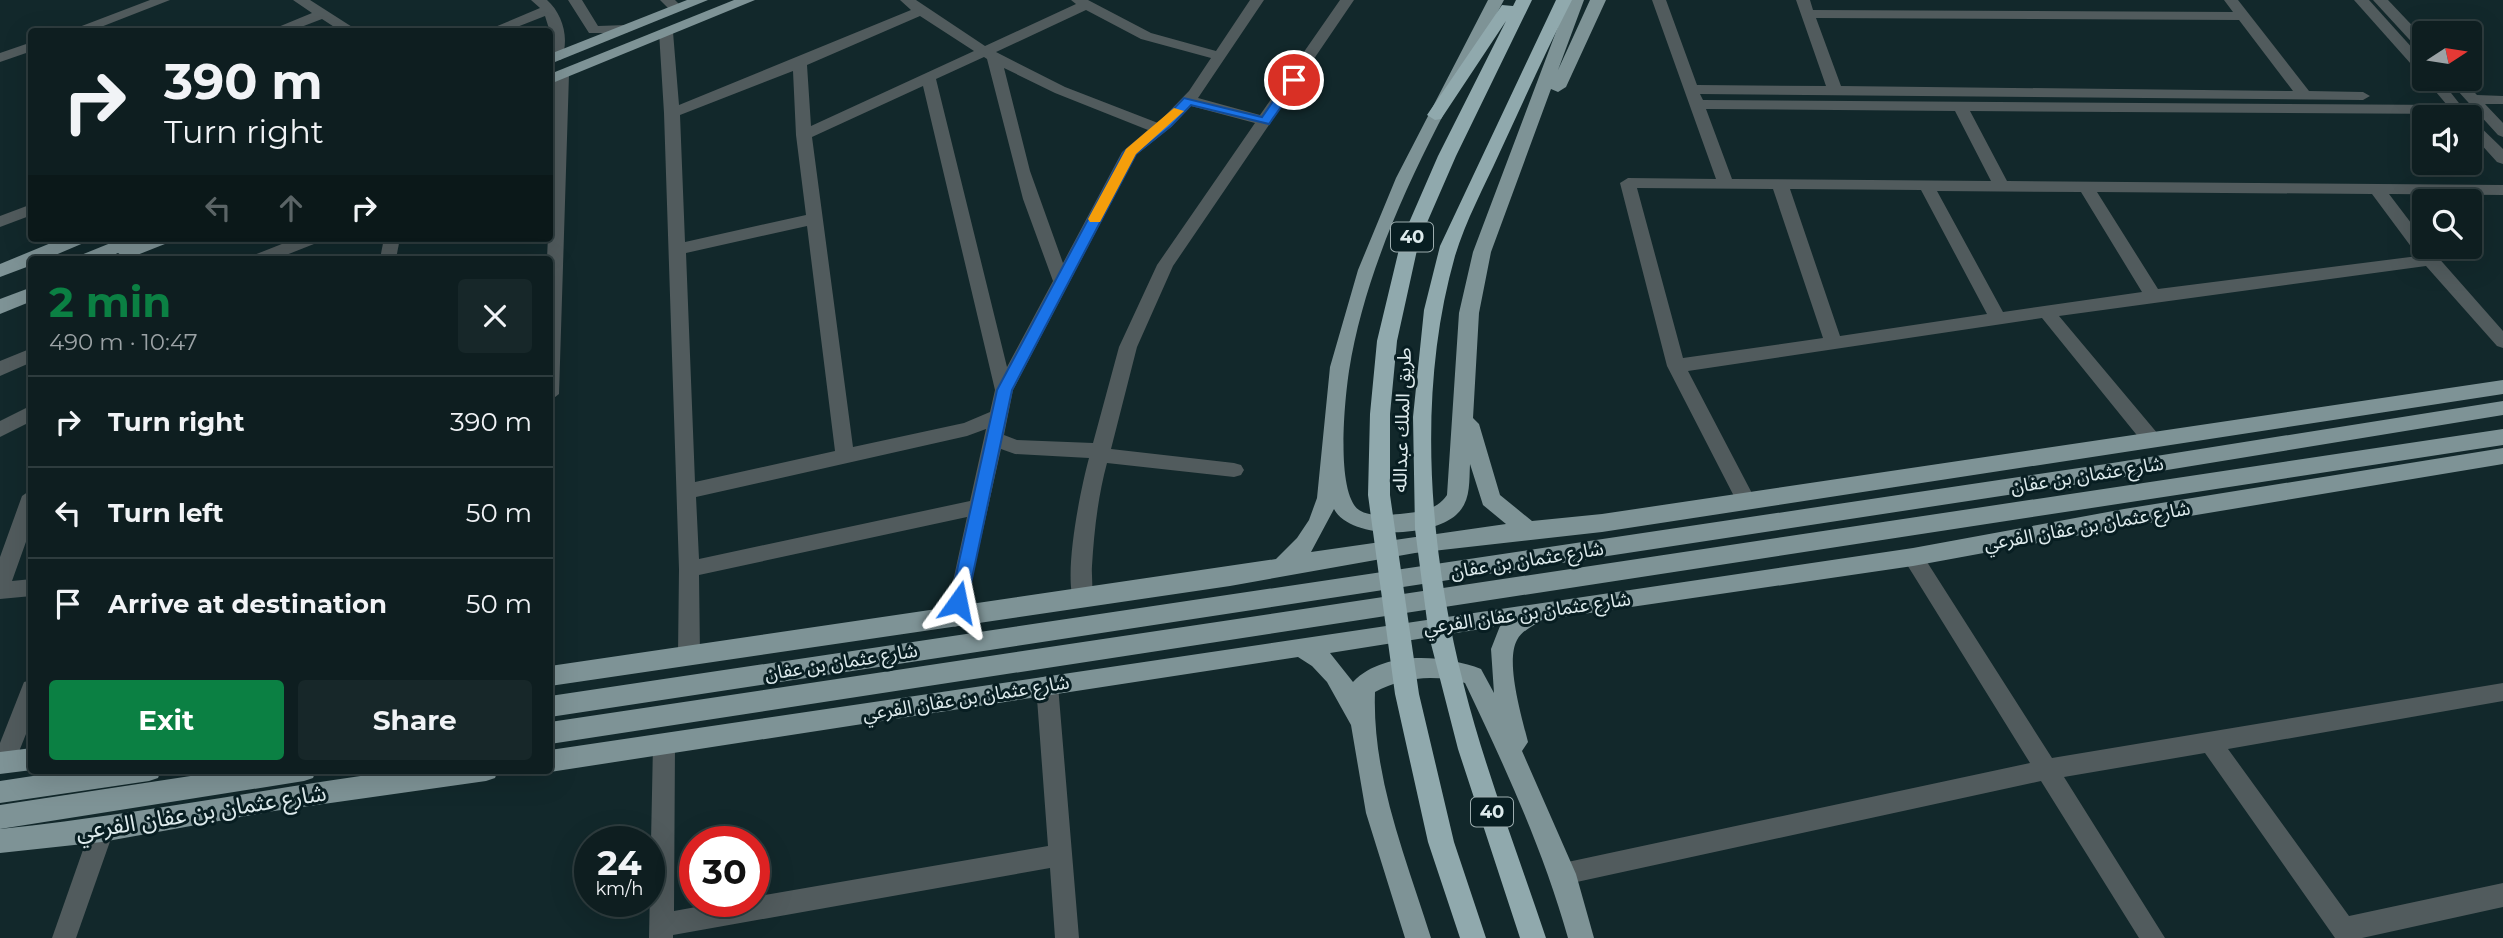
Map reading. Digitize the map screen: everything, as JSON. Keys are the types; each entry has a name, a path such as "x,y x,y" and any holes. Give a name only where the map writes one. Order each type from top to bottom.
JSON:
{"highway":[{"path":"1435,115 1512,0"},
{"name":"طريق الملك عبدالله","path":"1473,938 1441,842 1407,694 1379,495 1380,414 1387,341 1410,242 1447,156 1524,0"},
{"name":"طريق الملك عبدالله","path":"1533,938 1452,685 1433,587 1422,489 1429,351 1445,260 1466,206 1564,0"}],"main road":[{"path":"553,58 626,29 672,5 701,0"},
{"path":"556,76 747,0"},
{"path":"1280,567 1301,550 1316,532 1329,501 1339,369 1362,284 1381,228 1435,115 1496,0"},
{"path":"1334,437 1340,499 1350,516 1369,524 1407,521 1446,512 1458,496 1469,313 1482,252 1576,0"},
{"path":"1492,225 1598,0"},
{"path":"36,256 70,242"},
{"path":"62,256 95,242"},
{"path":"95,256 130,242"},
{"path":"119,256 154,242"},
{"path":"0,271 28,259"},
{"path":"0,282 28,271"},
{"path":"0,295 28,284"},
{"path":"0,307 28,295"},
{"path":"553,676 1230,577 1360,551 1527,528 1602,523 1745,499 2503,387"},
{"path":"1465,404 1491,499 1527,528"},
{"name":"شارع عثمان بن عفان","path":"553,707 2106,472 2503,408"},
{"path":"2106,472 2146,456 2321,415"},
{"name":"شارع عثمان بن عفان","path":"553,734 1284,619 1620,573 2503,437"},
{"path":"2146,514 2226,494 2351,471 2396,454"},
{"name":"شارع عثمان بن عفان الفرعي","path":"553,761 1913,557 2146,514 2503,456"},
{"path":"1545,610 1518,622 1504,641 1503,674 1515,739 1531,794 1546,841 1563,874 1581,938"},
{"path":"747,647 1161,613"},
{"path":"1103,677 1284,619"},
{"path":"1298,647 1319,654 1327,663 1359,717"},
{"path":"1418,938 1369,771 1359,717 1363,687 1378,677 1416,668 1455,669 1474,676 1531,794"},
{"path":"553,734 925,704"},
{"path":"2,763 28,760"},
{"path":"0,792 122,774"},
{"path":"0,817 278,774"},
{"name":"شارع عثمان بن عفان الفرعي","path":"0,841 102,830 274,799 457,774"}],"street":[{"path":"85,28 163,0"},
{"path":"300,0 347,28"},
{"path":"575,0 594,30 626,29"},
{"path":"907,0 990,56 1083,102 1160,129"},
{"path":"955,618 1004,390 1130,152 1160,129 1188,100 1257,0"},
{"path":"1082,598 1081,569 1089,501 1128,347 1165,265 1347,0"},
{"path":"1659,0 1725,182"},
{"path":"1928,0 1936,14"},
{"path":"2095,0 2104,15"},
{"path":"2231,0 2304,95"},
{"path":"2361,0 2412,57"},
{"path":"2380,0 2412,34"},
{"path":"804,135 929,79 990,56 1082,3 1146,36 1218,56"},
{"path":"498,28 543,5 559,29 553,58"},
{"path":"1835,91 1805,7 1936,14 2243,16"},
{"path":"672,113 800,63 920,10"},
{"path":"284,28 324,14"},
{"path":"666,32 672,113 684,492 689,569 689,655"},
{"path":"0,58 25,48"},
{"path":"990,56 1025,187 1041,235 1062,281"},
{"path":"800,63 804,135 845,456"},
{"path":"553,259 556,76"},
{"path":"929,79 1004,390"},
{"path":"1692,89 2448,97"},
{"path":"2443,91 2455,105"},
{"path":"2465,91 2503,132"},
{"path":"2473,99 2503,100"},
{"path":"1188,100 1265,121"},
{"path":"1698,104 2412,115"},
{"path":"1960,106 2001,185"},
{"path":"2484,112 2503,112"},
{"path":"2482,135 2503,159"},
{"path":"1745,499 1676,366 1628,183 2503,190"},
{"path":"1779,183 1834,343"},
{"path":"1926,184 1998,319"},
{"path":"2085,186 2153,296"},
{"path":"2376,188 2430,260 2503,342"},
{"path":"0,222 28,211"},
{"path":"677,248 814,219"},
{"path":"268,256 303,242"},
{"path":"1676,366 2153,296 2430,260"},
{"path":"2046,312 2151,439"},
{"path":"0,369 28,356"},
{"path":"0,430 28,414"},
{"path":"684,492 967,429 999,416"},
{"path":"995,439 1015,447 1100,453 1234,470"},
{"path":"28,508 0,588 28,587"},
{"path":"689,569 977,508"},
{"path":"1913,557 2153,938"},
{"path":"1047,685 1067,938"},
{"path":"1563,874 2049,769 2503,692"},
{"path":"2,763 28,699"},
{"path":"2210,742 2347,934 2503,895"},
{"path":"664,746 661,932 1059,855"},
{"path":"64,938 102,830"}],"slow traffic":[{"path":"1095,219 1130,152 1178,111"}],"route":[{"path":"958,602 1004,390 1130,152 1166,124 1188,100 1265,121 1294,80"}]}
